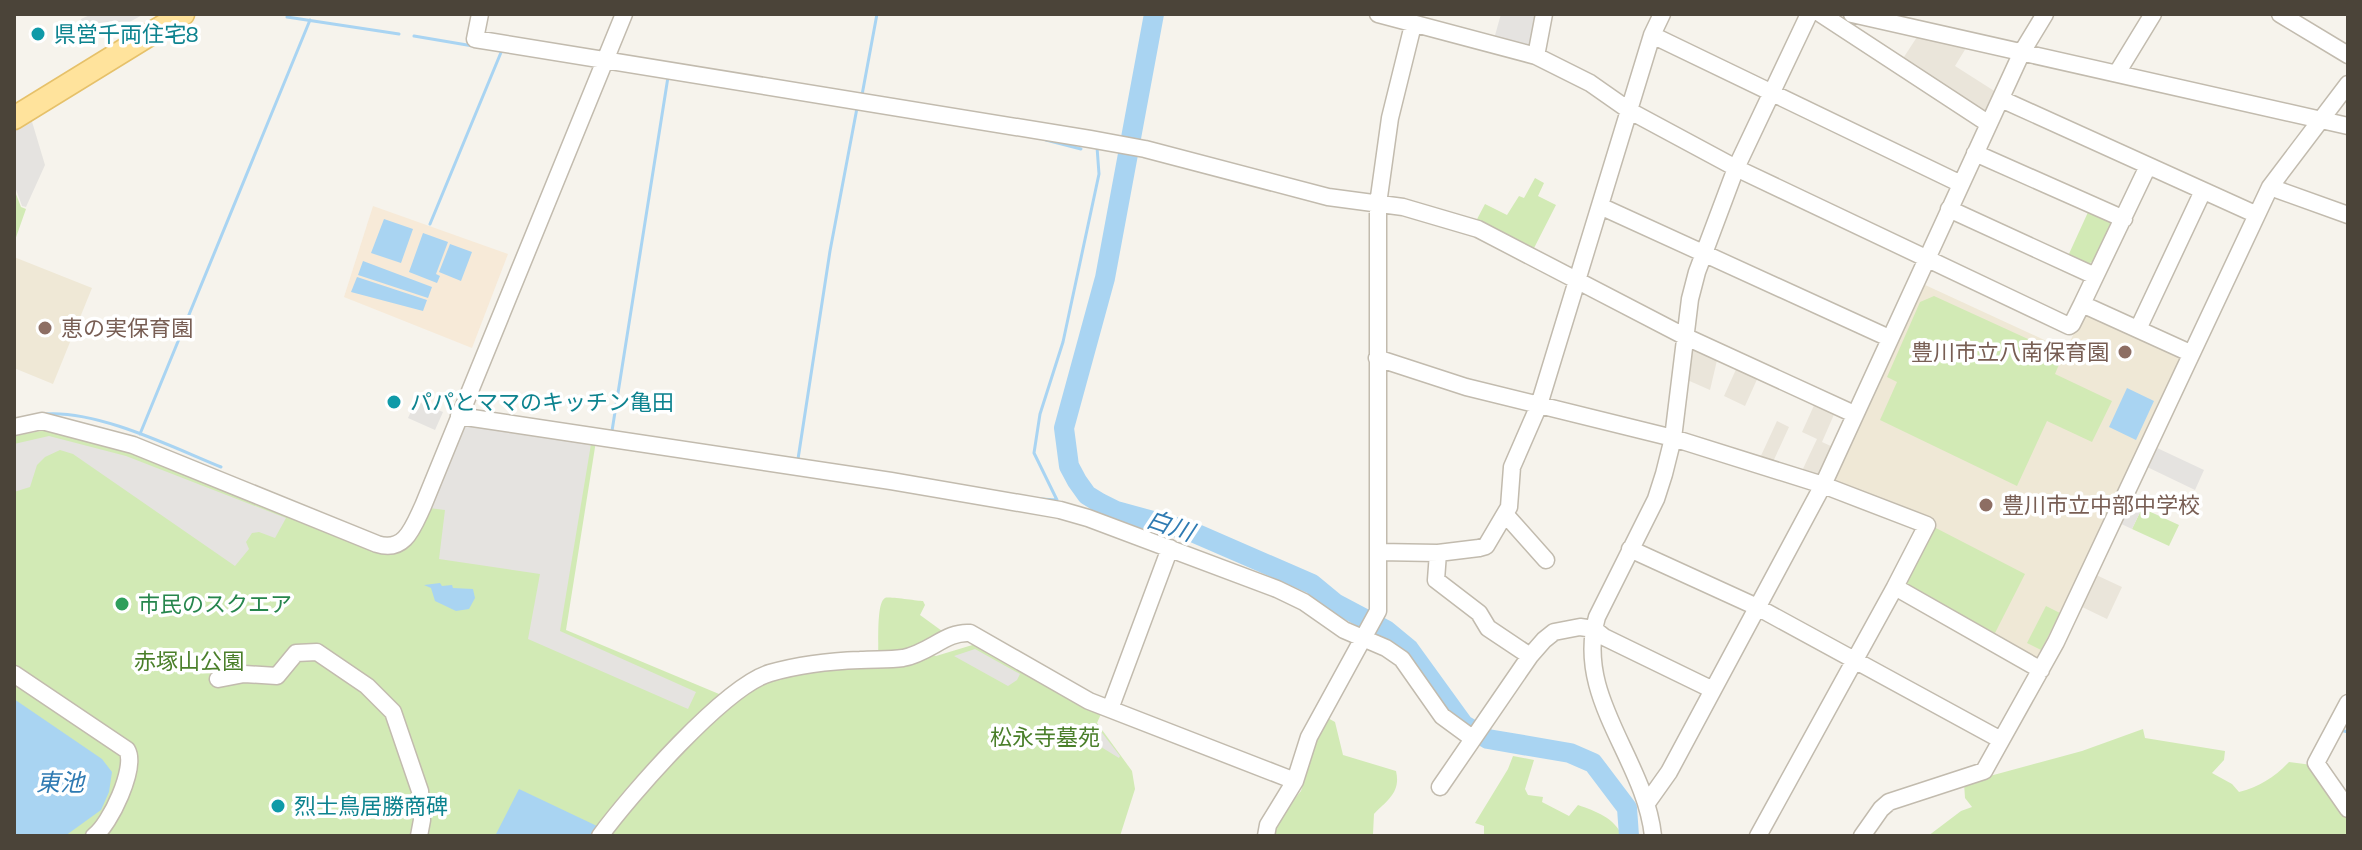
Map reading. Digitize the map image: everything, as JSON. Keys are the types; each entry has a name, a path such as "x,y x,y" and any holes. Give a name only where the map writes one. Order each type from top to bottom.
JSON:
{"main road":[{"path":"14,118 183,14"}],"street":[{"path":"480,14 475,39 1141,149 1328,197 1403,207 1478,229 1684,336 1854,414"},
{"path":"14,427 42,421 133,445 387,547 395,546 409,536 624,14"},
{"path":"1378,14 1536,56 1590,83 1630,111 1736,168 2069,326 2148,166"},
{"path":"1536,56 1544,14"},
{"path":"1378,552 1438,553 1486,546 1505,514 1511,498 1512,467 1539,405 1652,35 1662,14"},
{"path":"1653,836 1647,803 1597,688 1591,651 1594,629 1656,499 1673,438 1690,299 1705,254 1736,168 1809,14"},
{"path":"1821,14 1989,124"},
{"path":"1852,14 2348,126"},
{"path":"1647,803 1669,772 1823,485 2022,52 2045,14"},
{"path":"2117,73 2153,14"},
{"path":"2280,14 2348,55"},
{"path":"1266,836 1268,825 1295,781 1309,737 1378,611 1378,204 1390,118 1413,25"},
{"path":"1652,35 1961,184"},
{"path":"1862,836 1889,802 1984,771 2041,670 2255,214 2270,187 2348,84"},
{"path":"2001,99 2255,214"},
{"path":"1975,153 2124,219"},
{"path":"2270,187 2348,215"},
{"path":"2138,329 2203,191"},
{"path":"1600,206 1889,338"},
{"path":"1949,209 2095,276"},
{"path":"2082,304 2190,353"},
{"path":"1377,358 1466,387 1673,438 1823,485 1927,525 1758,836"},
{"path":"459,416 705,451 1060,510 1170,548 1304,602 1344,630 1364,636 1402,659 1442,716 1472,738"},
{"path":"1505,514 1546,560"},
{"path":"1110,709 1170,548"},
{"path":"1630,549 1757,607 2001,740"},
{"path":"1438,553 1436,580 1479,613 1488,628 1530,656"},
{"path":"1895,587 2041,670"},
{"path":"1440,787 1530,656 1554,632 1580,627 1594,629 1604,637 1713,690"},
{"path":"600,836 663,763 747,683 772,672 839,661 911,656 927,651 952,634 970,633 1089,701 1295,781"},
{"path":"218,679 244,674 277,676 296,653 317,652 367,686 393,712 420,791 422,820 419,836"},
{"path":"14,674 130,755 130,768 107,825 94,836"},
{"path":"2348,703 2316,763 2348,809"}],"shaded area":[{"path":"92,14 144,14 106,35 80,25 81,19"},
{"path":"1501,14 1539,14 1535,41 1527,48 1494,39"},
{"path":"1917,37 1966,48 1955,66 1999,94 1987,119 1900,63"},
{"path":"30,115 45,165 26,207 22,206 14,184 14,126"},
{"path":"373,206 508,254 472,348 344,297"},
{"name":"恵の実保育園","path":"14,257 92,288 53,384 14,368"},
{"path":"1923,284 2066,350 2085,310 2183,355 2039,659 1902,583 1932,522 1835,480"},
{"path":"1690,343 1718,356 1710,390 1685,379"},
{"path":"1738,365 1759,375 1745,406 1724,396"},
{"path":"416,401 443,412 435,430 408,418"},
{"path":"1816,401 1836,410 1822,442 1835,448 1821,480 1801,473 1817,439 1802,432"},
{"path":"1777,421 1789,427 1772,464 1759,460"},
{"path":"464,424 591,444 560,631 696,692 688,709 528,639 540,574 439,559 445,510 429,508"},
{"path":"49,436 126,456 286,518 275,538 259,532 252,533 246,542 249,549 235,566 73,454 60,450 45,457 37,465 30,487 14,492 14,444"},
{"path":"2155,447 2204,470 2195,490 2143,465"},
{"path":"2127,501 2142,508 2132,529 2117,522"},
{"path":"2094,574 2122,587 2107,619 2078,605"},
{"path":"975,649 1020,674 1017,680 1008,686 954,656"},
{"path":"1099,729 1120,756 1119,758 1093,742"}],"green space":[{"path":"1535,178 1544,183 1538,196 1556,205 1532,252 1475,223 1485,204 1507,215 1519,196 1524,198"},
{"path":"14,189 21,207 26,209 14,243"},
{"path":"2089,210 2113,221 2096,264 2091,262 2089,266 2068,256"},
{"path":"1934,296 2063,355 2055,374 2112,401 2092,442 2047,421 2017,486 1880,420 1897,382 1887,377 1920,302"},
{"name":"赤塚山公園","path":"467,424 596,441 566,630 731,699 759,681 878,656 882,601 887,598 923,601 925,605 920,615 942,631 930,654 936,656 979,643 1100,710 1097,723 1132,771 1135,789 1120,836 14,836 14,436 46,430 130,449 390,555 411,545 416,539"},
{"path":"2142,508 2179,525 2169,546 2132,529"},
{"path":"1932,526 2025,574 1995,633 1903,583"},
{"path":"2046,606 2060,613 2041,650 2027,643"},
{"path":"1326,717 1335,722 1343,755 1396,771 1395,790 1374,814 1373,834 1376,836 1271,836 1282,814 1301,791 1313,754 1314,738"},
{"path":"2143,729 2145,738 2225,751 2224,760 2212,773 2232,784 2239,792 2266,781 2289,762 2312,765 2348,817 2348,836 1928,836 1961,811 1972,807 1965,798 1964,783 2082,751"},
{"path":"1513,756 1534,760 1525,789 1528,795 1543,797 1542,802 1569,816 1578,805 1591,810 1609,820 1622,836 1484,836 1484,826 1475,823"}],"water":[{"path":"384,219 413,229 401,263 371,253"},
{"path":"423,233 448,242 436,274 440,276 437,283 409,272"},
{"path":"450,244 472,252 461,281 439,272"},
{"path":"363,261 432,287 428,298 358,275"},
{"path":"357,277 427,300 423,311 351,292"},
{"path":"2127,388 2154,401 2136,440 2109,427"},
{"path":"440,583 442,586 452,585 453,588 473,589 475,598 469,609 456,611 435,601 431,588 424,585"},
{"name":"東池","path":"14,699 102,759 112,772 109,792 101,810 65,836 14,836"},
{"path":"519,789 597,826 592,836 495,836"}],"waterway":[{"path":"862,95 877,14"},
{"name":"白川","path":"1154,14 1105,278 1064,428 1069,466 1077,481 1087,495 1116,511 1190,531 1312,584 1335,603 1386,630 1409,649 1464,725 1488,739 1570,753 1593,763 1627,808 1629,836"},
{"path":"287,17 399,34"},
{"path":"140,434 310,20"},
{"path":"414,36 473,46"},
{"path":"430,224 502,50"},
{"path":"612,431 668,77"},
{"path":"798,459 830,251 857,108"},
{"path":"1046,140 1081,149"},
{"path":"1041,499 1057,500 1034,453 1040,414 1063,342 1099,174 1097,147"},
{"path":"45,414 66,414 111,424 221,467"},
{"path":"2340,730 2348,732"}],"place":[{"name":"県営千両住宅8","path":"38,34"},
{"name":"恵の実保育園","path":"45,328"},
{"name":"豊川市立八南保育園","path":"2125,352"},
{"name":"パパとママのキッチン亀田","path":"394,402"},
{"name":"豊川市立中部中学校","path":"1986,505"},
{"name":"市民のスクエア","path":"122,604"},
{"name":"烈士鳥居勝商碑","path":"278,806"}],"park label":[{"name":"松永寺墓苑","path":"1045,737"}]}
